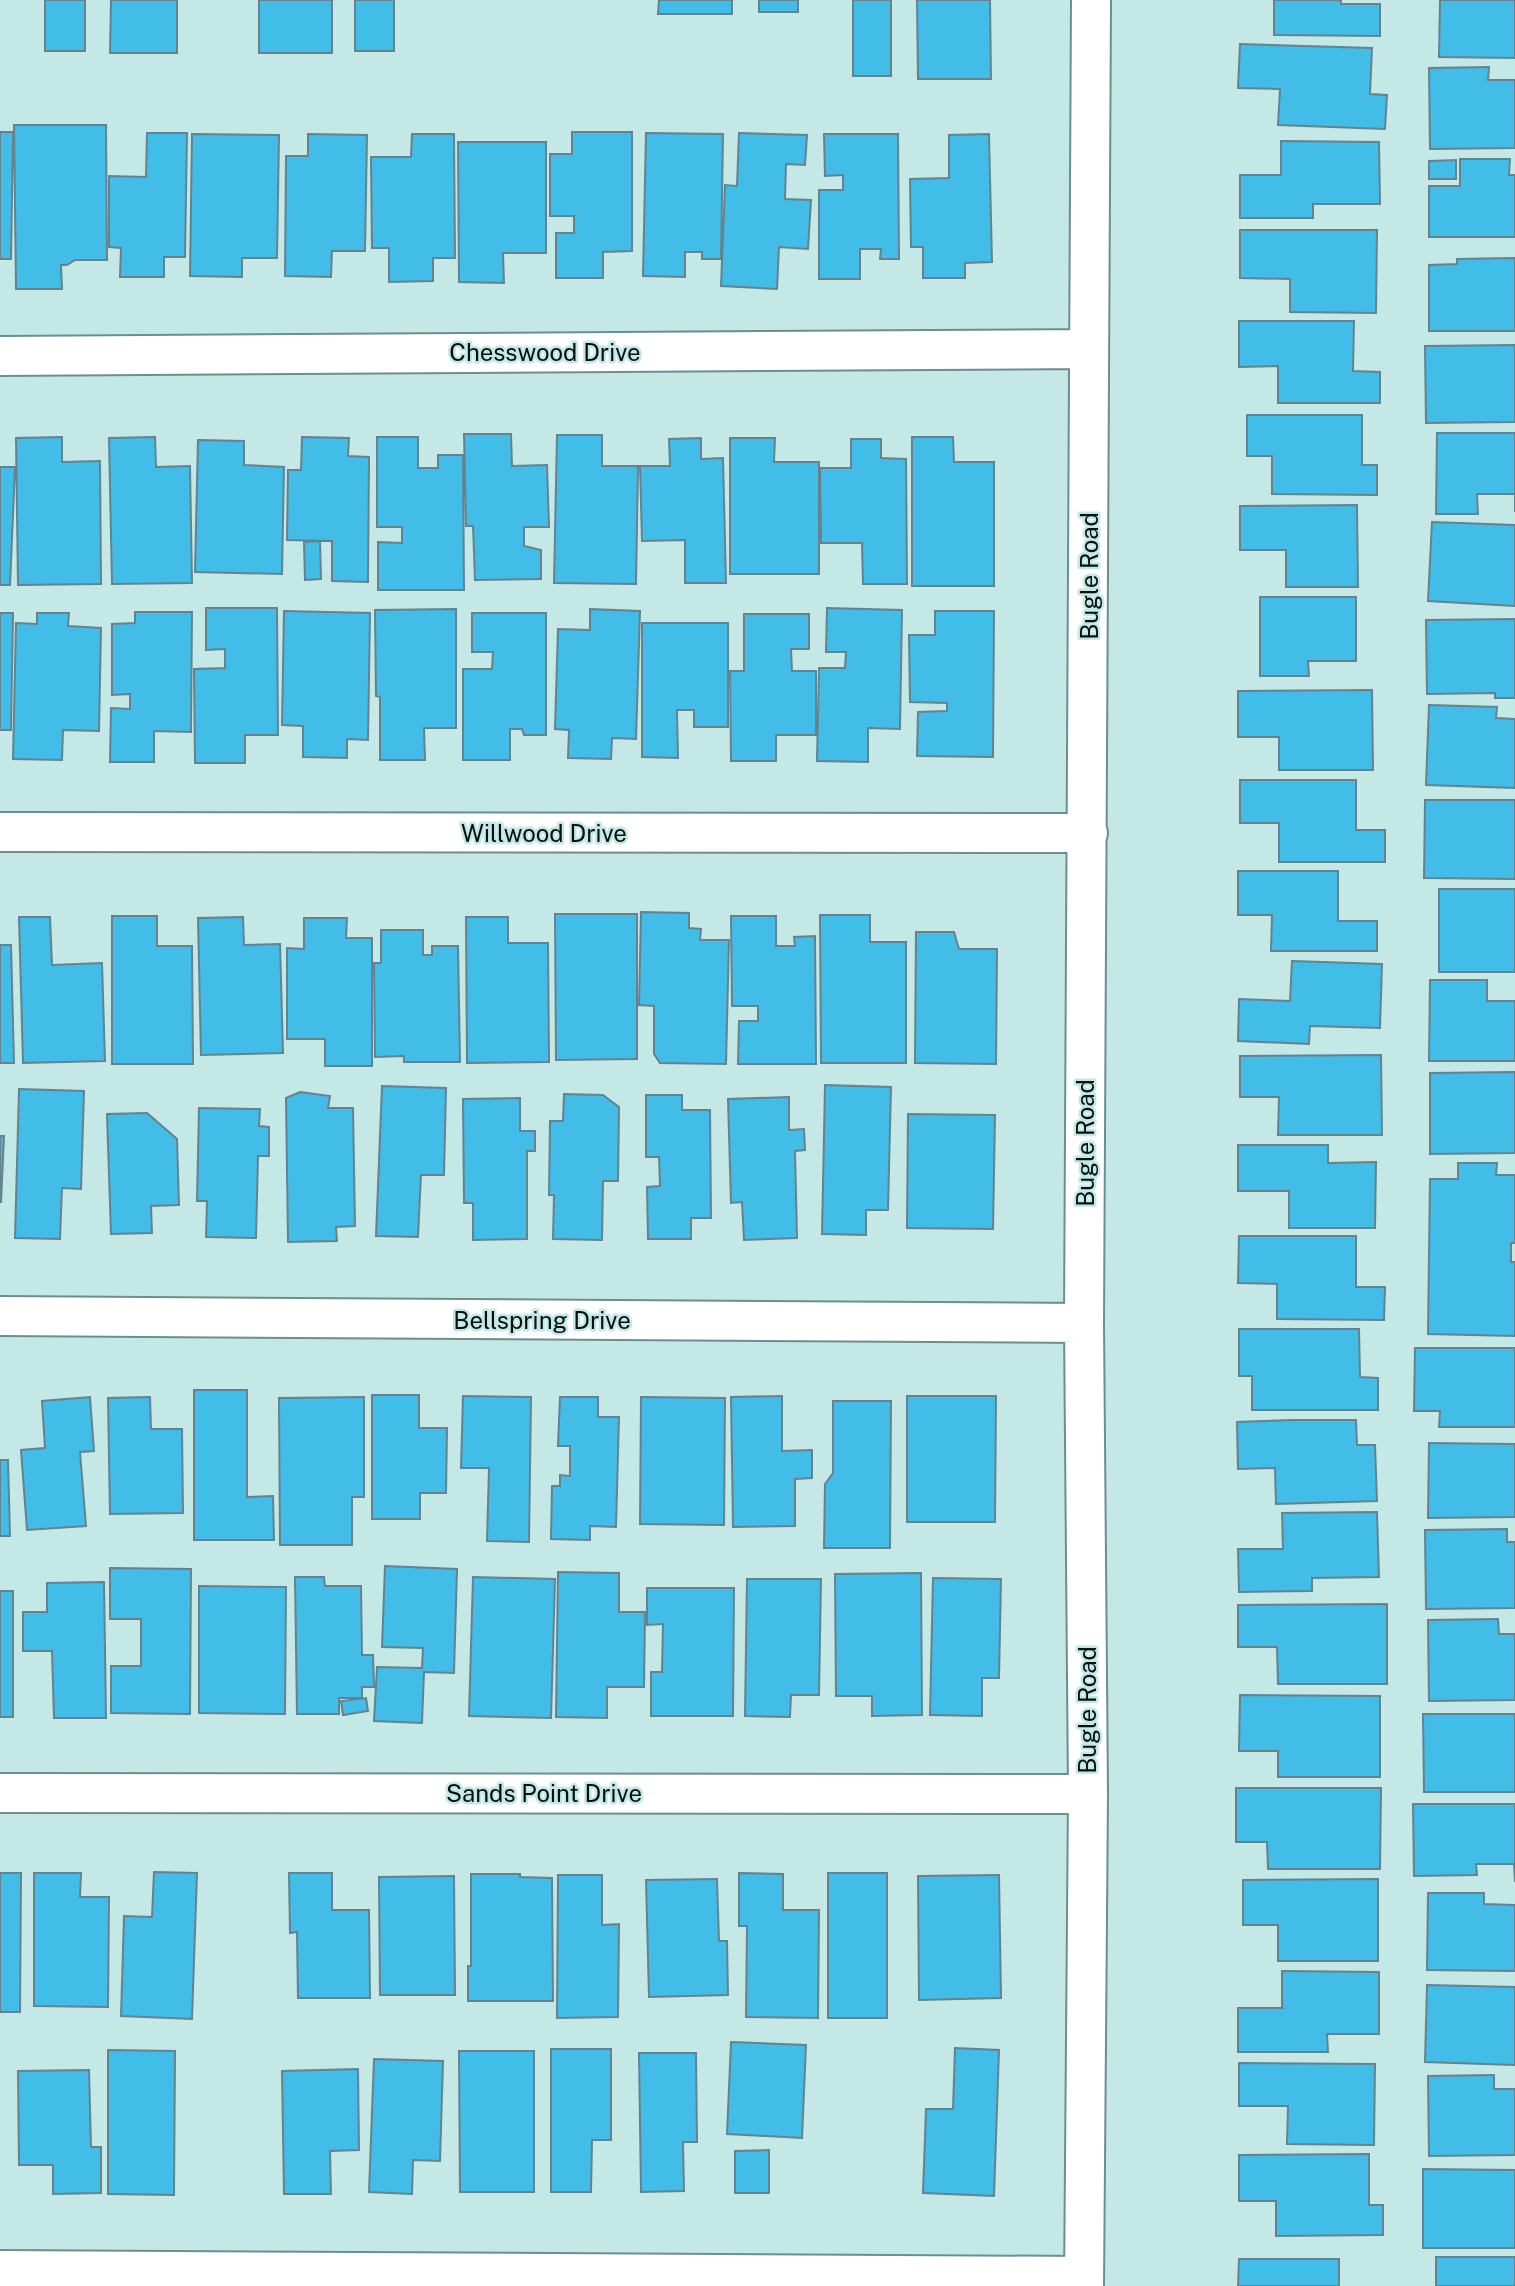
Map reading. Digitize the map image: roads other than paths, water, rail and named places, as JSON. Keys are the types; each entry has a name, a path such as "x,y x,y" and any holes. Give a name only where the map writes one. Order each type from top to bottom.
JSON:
{"street":[{"name":"Bugle Road","path":"1084,2281 1088,1794 1084,1323 1091,0"},
{"name":"Chesswood Drive","path":"0,356 1089,349"},
{"name":"Willwood Drive","path":"0,832 1088,833"},
{"name":"Bellspring Drive","path":"0,1316 1084,1323"},
{"name":"Sands Point Drive","path":"0,1793 1088,1794"},
{"path":"0,2270 1084,2281"}]}
